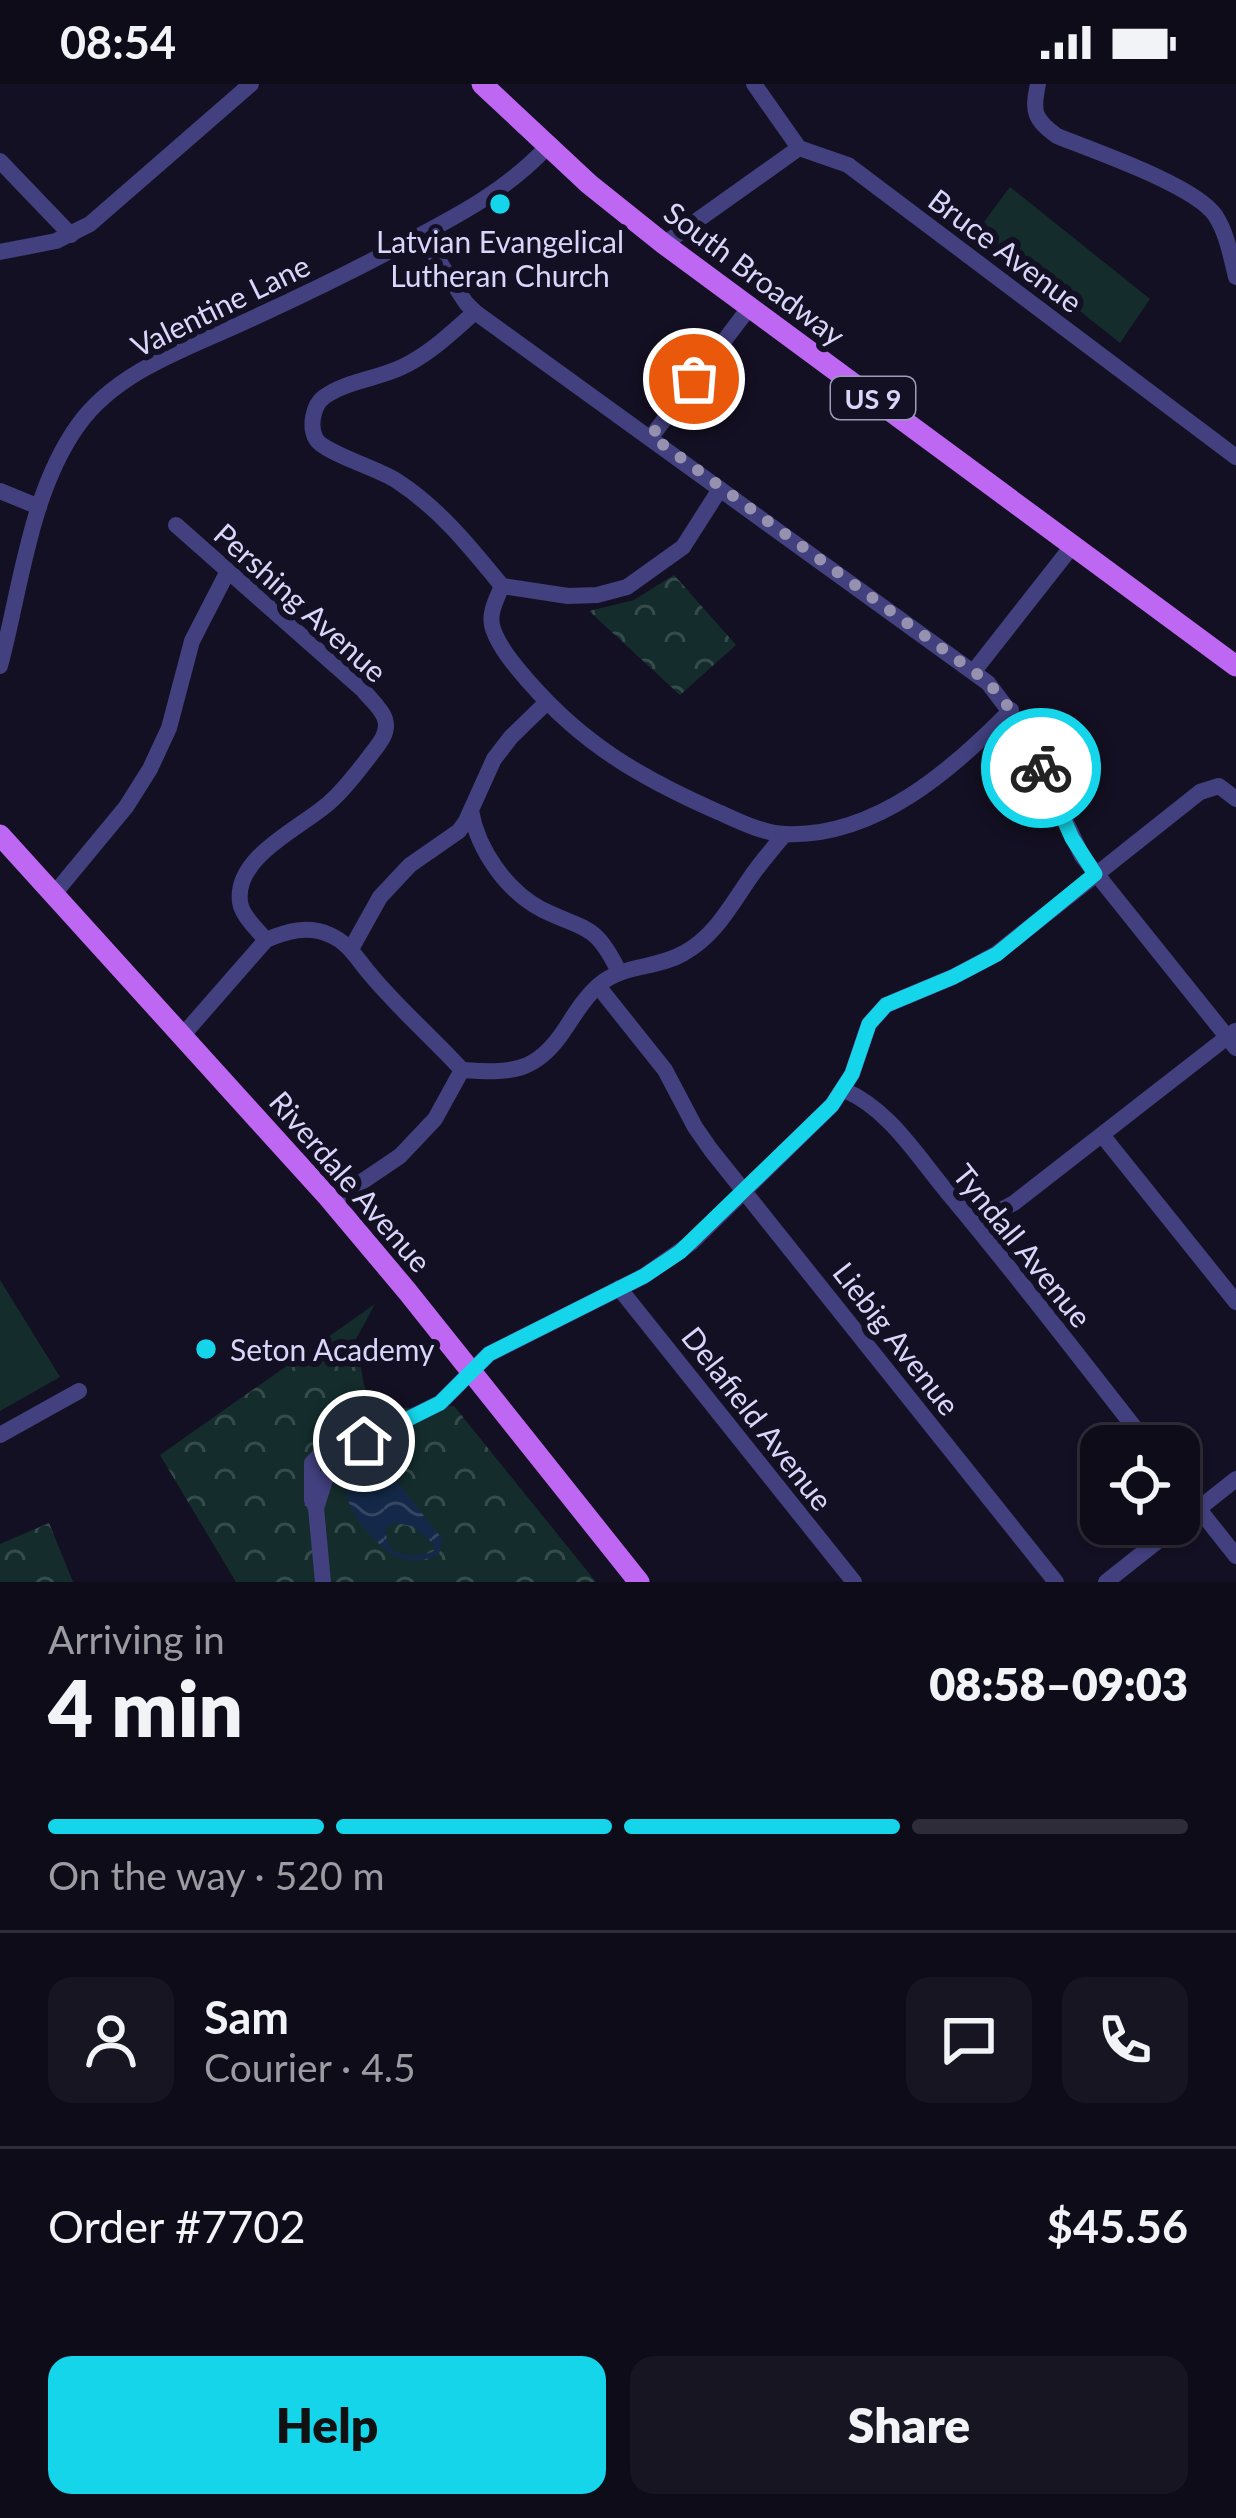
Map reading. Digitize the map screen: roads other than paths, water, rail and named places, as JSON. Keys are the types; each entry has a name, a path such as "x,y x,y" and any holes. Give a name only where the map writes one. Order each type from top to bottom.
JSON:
{"main road":[{"name":"South Broadway","path":"482,84 589,184 664,244 1236,666"},
{"name":"Riverdale Avenue","path":"0,835 332,1202 639,1582"}],"street":[{"path":"0,252 56,241 90,224 251,84"},
{"path":"664,244 799,148 754,84"},
{"path":"1038,84 1036,116 1057,136 1188,191 1209,207 1226,239 1236,277"},
{"name":"Valentine Lane","path":"0,666 51,472 77,427 116,386 466,212 506,186 547,147"},
{"name":"Bruce Avenue","path":"799,148 848,165 1236,457"},
{"path":"0,161 71,235"},
{"path":"422,235 476,312 988,682 1036,753 1072,838 1095,874 1233,1038 1014,1203 971,1221"},
{"path":"651,436 749,308"},
{"path":"476,312 423,357 326,395 318,403 312,428 324,448 375,468 426,503 502,586 568,596 627,587 683,547 720,489"},
{"path":"0,491 39,507"},
{"name":"Pershing Avenue","path":"176,525 363,690 385,716 380,743 346,786 270,846 245,878 239,896 242,910 266,940"},
{"path":"974,671 1072,545"},
{"path":"54,894 126,807 150,769 169,728 192,641 228,571"},
{"path":"502,586 491,614 492,628 547,703 590,741 666,789 766,831 833,830 858,823 926,784 1011,710"},
{"path":"351,949 380,897 410,865 459,831 494,759 547,703"},
{"path":"323,1582 316,1508 330,1470 364,1441 440,1403 489,1354 644,1276 680,1252 844,1090 869,1024 886,1005 997,954 1200,793 1219,786 1236,799"},
{"path":"471,811 475,833 496,868 537,907 581,924 598,937 619,972"},
{"path":"182,1036 266,940 284,932 318,931 351,949 462,1070 519,1070 559,1040 598,986 619,972 690,951 723,919 785,834"},
{"name":"Liebig Avenue","path":"598,986 664,1070 695,1127 1056,1582"},
{"path":"332,1202 400,1156 435,1119 462,1070"},
{"name":"Tyndall Avenue","path":"844,1090 881,1113 1132,1425"},
{"path":"1102,1135 1236,1302"},
{"name":"Delafield Avenue","path":"619,1288 854,1582"},
{"path":"0,1435 79,1391"},
{"path":"1200,1508 1236,1479"},
{"path":"1200,1510 1236,1556"},
{"path":"1106,1582 1153,1545"}],"water":[{"path":"365,1461 388,1470 443,1540 439,1554 405,1560 375,1541 347,1496 351,1470","holes":["395,1523 412,1526 434,1544 434,1551 400,1554 389,1545 387,1527"]}],"place":[{"name":"Latvian Evangelical Lutheran Church","path":"500,204"},
{"name":"Seton Academy","path":"206,1349"}]}
